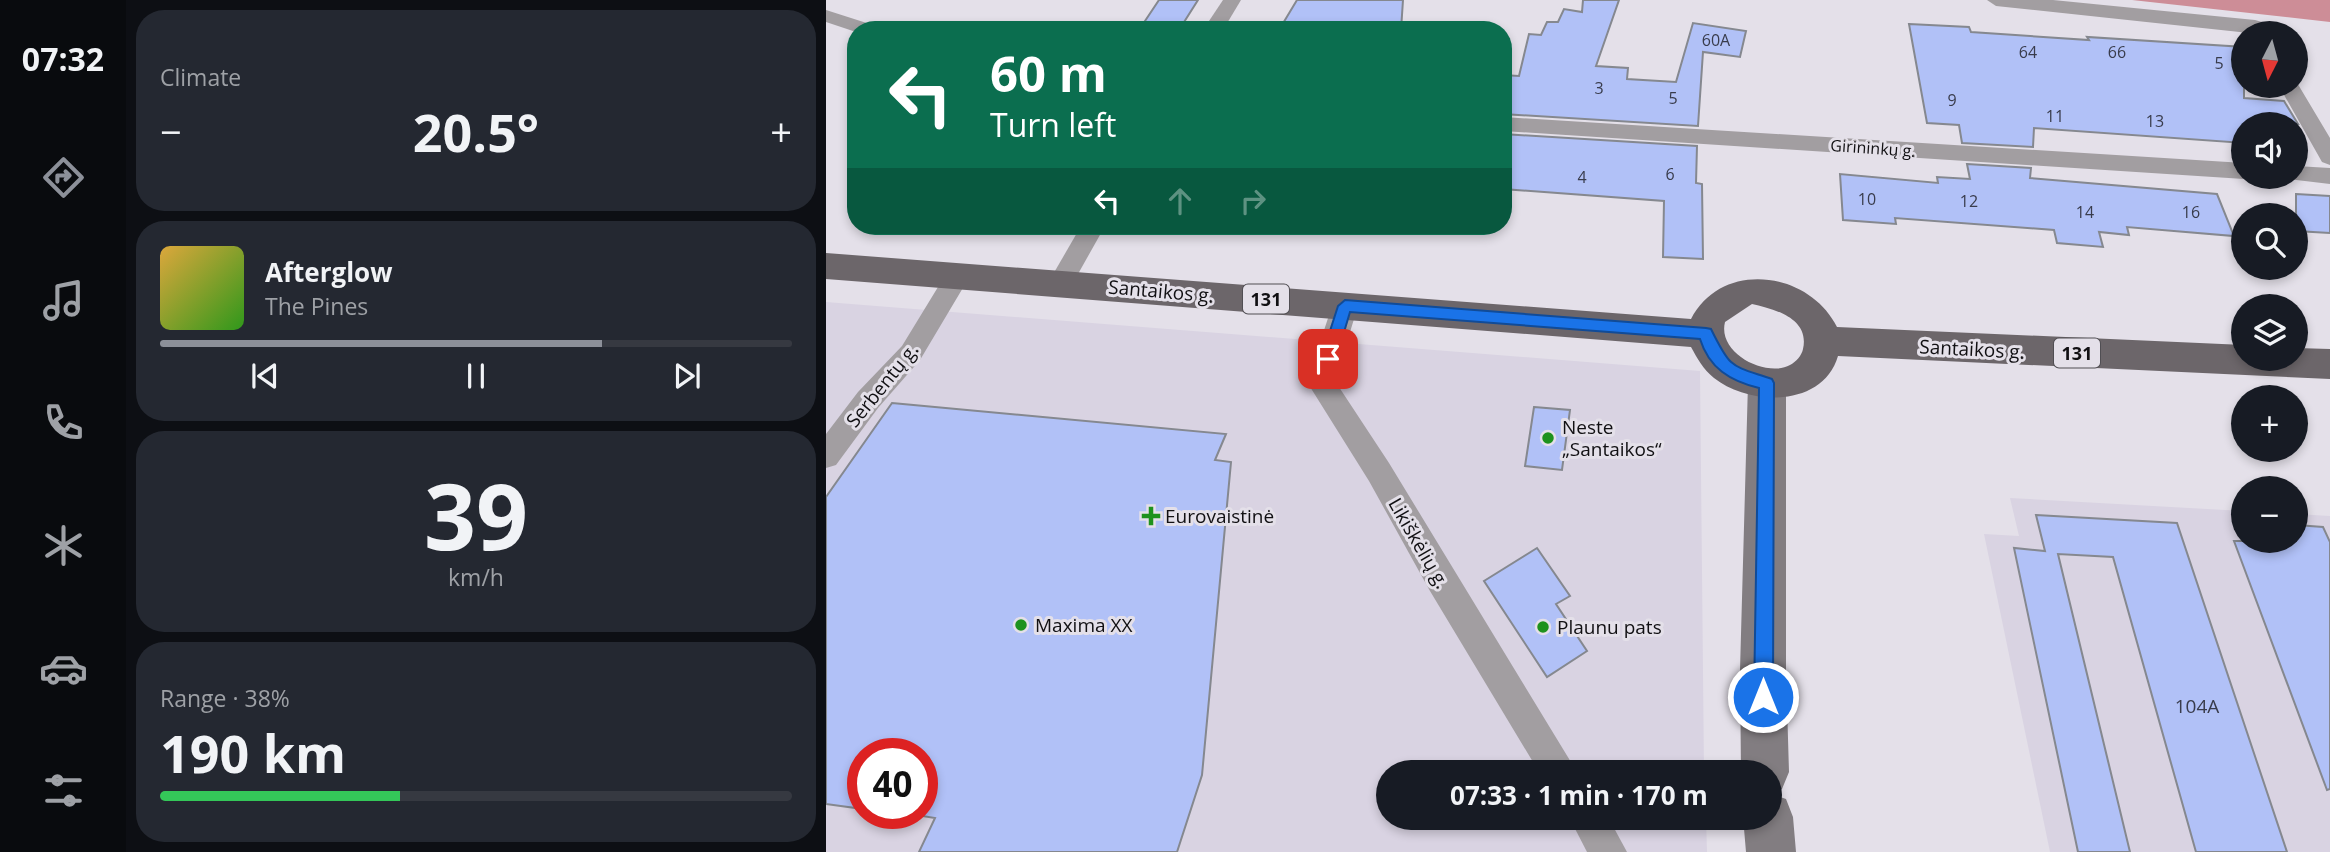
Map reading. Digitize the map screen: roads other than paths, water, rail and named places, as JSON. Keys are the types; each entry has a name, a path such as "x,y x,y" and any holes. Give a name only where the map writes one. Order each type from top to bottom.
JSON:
{"main road":[{"name":"Santaikos g.","path":"826,266 1706,334"},
{"path":"1762,291 1792,298 1809,310 1820,324 1824,341 1818,361 1801,376 1785,382 1767,383 1744,378 1724,366 1711,351 1706,334 1709,318 1718,304 1733,295 1762,291"},
{"name":"Santaikos g.","path":"1824,341 2330,364"}],"street":[{"path":"1219,21 1232,0"},
{"path":"1996,0 2231,26"},
{"path":"826,16 847,23"},
{"path":"2296,98 2330,157"},
{"name":"Girininkų g.","path":"1512,125 2231,170"},
{"path":"2308,175 2330,176"},
{"path":"1060,283 1088,235"},
{"name":"Serbentų g.","path":"826,456 868,400 911,353 958,276"},
{"name":"Likiškėlių g.","path":"1345,306 1321,382 1379,472 1441,581 1552,760"},
{"path":"1765,760 1763,670 1767,383"},
{"path":"1595,830 1608,852"},
{"path":"1769,830 1772,852"}],"place":[{"name":"Neste „Santaikos“","path":"1548,438"},
{"name":"Eurovaistinė","path":"1151,516"},
{"name":"Maxima XX","path":"1021,625"},
{"name":"Plaunu pats","path":"1543,627"}]}
